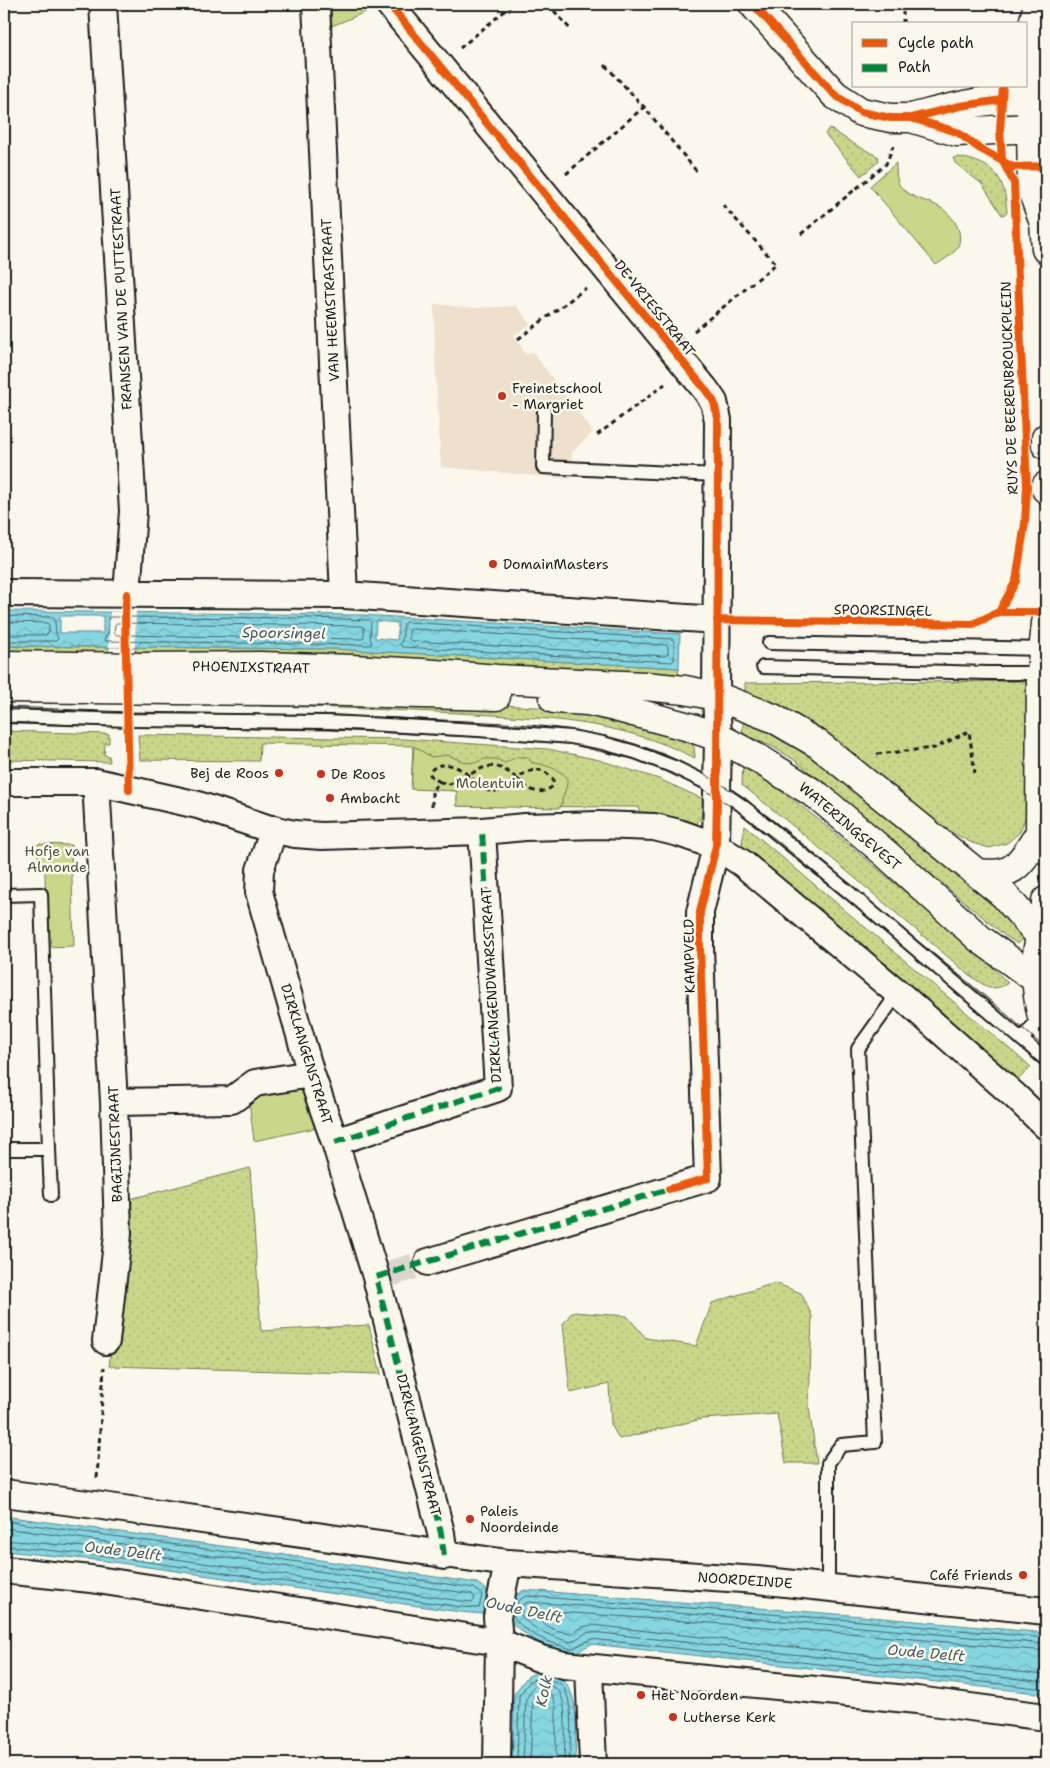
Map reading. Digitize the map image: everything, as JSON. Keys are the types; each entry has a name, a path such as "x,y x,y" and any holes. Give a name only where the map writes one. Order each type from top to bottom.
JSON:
{"street":[{"name":"FRANSEN VAN DE PUTTESTRAAT","path":"103,4 133,511 127,594"},
{"name":"VAN HEEMSTRASTRAAT","path":"316,4 344,596"},
{"name":"DE VRIESSTRAAT","path":"389,4 714,402 718,420 716,696"},
{"path":"753,4 834,95 861,112 891,118 907,118 957,132 1038,110"},
{"path":"1038,4 1046,24"},
{"path":"1038,4 1031,32 1038,110 1032,190 1046,229"},
{"path":"1046,438 1046,445"},
{"path":"4,593 344,596 717,620"},
{"path":"977,873 994,875 1012,869 1043,842 1045,653"},
{"name":"PHOENIXSTRAAT","path":"4,665 261,666 422,673 498,688"},
{"path":"498,688 645,686 685,690 716,696 773,718 818,744 1004,895 1043,942"},
{"name":"PHOENIXSTRAAT","path":"4,688 348,692 498,688"},
{"name":"WATERINGSEVEST","path":"498,688 612,706 718,737 759,759 818,796 885,853 980,939 1040,1008"},
{"name":"KAMPVELD","path":"428,1262 708,1178 700,912 716,846 718,737 716,696"},
{"path":"4,782 96,782 198,805 274,829 295,834 321,836 580,826 654,827 679,833 716,846 742,863 898,993 1015,1096 1046,1126"},
{"name":"BAGIJNESTRAAT","path":"96,782 114,1102 118,1234 106,1342"},
{"name":"DIRKLANGENSTRAAT","path":"274,829 260,870 259,892 312,1074 382,1276 441,1533 444,1556"},
{"name":"DIRKLANGENDWARSSTRAAT","path":"335,1142 498,1088 482,831"},
{"path":"1040,1008 1037,956 1043,942 1046,901"},
{"path":"114,1102 232,1100 255,1083 312,1074"},
{"path":"4,1493 444,1556"},
{"name":"NOORDEINDE","path":"444,1556 508,1564 828,1587 1046,1611"},
{"path":"497,1764 499,1617 508,1564"},
{"path":"4,1570 499,1617 552,1662 589,1668 917,1700 1046,1717"},
{"path":"589,1668 593,1764"}],"lane":[{"path":"544,411 543,467 717,475"},
{"path":"769,643 1045,653"},
{"path":"763,667 989,673 1045,653"},
{"name":"WATERINGSEVEST","path":"4,716 128,720 330,722 478,730 603,742 674,767 717,788 791,844 1040,1008 1046,1060"},
{"path":"4,895 41,894 51,1195"},
{"path":"828,1587 828,1463 841,1445 875,1442 858,1048 898,993"},
{"path":"4,1149 49,1149"}],"path":[{"path":"428,51 445,36 456,51 513,4"},
{"path":"548,4 571,30"},
{"path":"903,12 903,22"},
{"path":"604,65 644,107 698,173"},
{"path":"544,193 644,107"},
{"path":"801,234 886,164 907,118"},
{"path":"597,435 680,358 776,264 722,204"},
{"path":"518,339 608,270"},
{"path":"873,754 935,748 969,731 975,773"},
{"path":"469,775 458,766 450,764 438,766 429,773 440,782 450,784 469,775 490,765 500,768 516,778 530,791 547,791 553,786 553,779 541,769 528,772 516,778 511,785 502,789 491,791 481,789 469,775"},
{"path":"432,790 440,782"},
{"path":"95,1505 106,1342"}],"shaded area":[{"name":"Freinetschool - Margriet","path":"434,304 476,308 516,306 531,324 514,335 526,355 532,351 593,432 572,452 570,479 441,467"}],"green space":[{"path":"331,4 365,4 370,10 332,26"},
{"path":"829,128 879,157 878,162 861,176 825,134"},
{"path":"959,157 981,163 996,174 1004,190 1007,213 1002,215 982,184 955,163 953,158"},
{"path":"896,163 896,175 904,191 941,208 950,216 957,227 960,239 955,251 936,265 870,186"},
{"path":"4,646 109,647 108,655 4,654"},
{"path":"135,647 334,649 679,668 678,678 136,654"},
{"path":"1027,681 1026,815 1020,832 1007,843 990,848 972,843 932,822 745,695 745,683"},
{"path":"260,695 351,696 552,708 602,713 688,738 694,747 695,758 637,735 579,723 549,719 458,713 260,706"},
{"path":"744,715 785,733 987,893 1025,937 1018,944 1004,935 796,761 773,747 742,734"},
{"path":"4,731 109,734 109,743 105,743 104,755 109,756 110,762 4,760"},
{"path":"138,735 403,739 548,749 599,760 659,779 703,799 702,811 701,818 693,826 639,817 639,807 457,806 457,791 441,790 556,790 411,789 413,746 260,743 259,761 140,760"},
{"name":"Molentuin","path":"414,746 431,757 448,755 464,762 474,763 485,759 496,759 505,763 516,757 528,757 532,763 551,767 567,777 567,784 560,808 457,806 457,791 411,789"},
{"path":"743,761 823,823 980,955 1008,983 992,988 968,974 803,834 742,785"},
{"path":"745,826 1031,1067 1017,1081 741,848"},
{"name":"Hofje van Almonde","path":"38,844 71,845 74,946 46,947 45,869 38,869"},
{"path":"302,1086 315,1128 254,1141 249,1101 261,1091"},
{"path":"250,1168 261,1331 369,1325 381,1374 109,1366 126,1237 126,1200"},
{"path":"775,1283 801,1293 812,1316 809,1407 817,1463 786,1463 777,1414 702,1419 619,1439 611,1424 609,1384 570,1393 563,1324 572,1312 627,1316 646,1338 696,1346 712,1303"}],"water":[{"name":"Spoorsingel","path":"4,611 362,615 680,634 679,668 334,649 4,646","holes":["60,616 103,616 103,633 60,633","376,621 398,623 397,640 375,638"]},
{"name":"Oude Delft","path":"4,1516 477,1583 488,1591 483,1614 106,1561 4,1551"},
{"name":"Oude Delft","path":"524,1590 850,1615 1046,1633 1046,1694 591,1644 572,1655 538,1642 522,1632 508,1619 513,1597"},
{"name":"Kolk","path":"538,1671 560,1678 572,1694 576,1718 575,1764 512,1764 514,1694 527,1677"}],"pier":[{"path":"110,612 136,612 135,647 109,647"}],"tunnel":[{"path":"389,1274 428,1262"}],"tram line":[{"path":"4,707 131,712 347,716 518,724 585,732 648,748 706,775 758,809 1046,1049"},
{"path":"4,722 128,727 330,730 478,737 569,744 637,760 671,773 717,797 775,839 1046,1070"}],"marked path":[{"path":"335,1142 498,1088 482,831"},
{"path":"444,1556 441,1533 376,1277 669,1189"}],"cycle path":[{"path":"389,4 714,402 718,420 716,846 700,912 708,1178 669,1189"},
{"path":"753,4 835,95 861,112 891,118 911,118 957,132 979,148 1013,167 1046,166"},
{"name":"RUYS DE BEERENBROUCKPLEIN","path":"999,612 1016,581 1025,523 1027,487 1014,183 1002,160 1000,130 1003,88"},
{"path":"911,118 960,106 1002,100"},
{"path":"127,594 125,612 129,790"},
{"name":"SPOORSINGEL","path":"717,620 973,624 999,612 1046,612"}],"place":[{"name":"Freinetschool - Margriet","path":"502,396"},
{"name":"DomainMasters","path":"493,564"},
{"name":"Bej de Roos","path":"279,773"},
{"name":"De Roos","path":"321,774"},
{"name":"Ambacht","path":"330,798"},
{"name":"Paleis Noordeinde","path":"470,1519"},
{"name":"Café Friends","path":"1023,1575"},
{"name":"Het Noorden","path":"641,1695"},
{"name":"Lutherse Kerk","path":"673,1717"}]}
